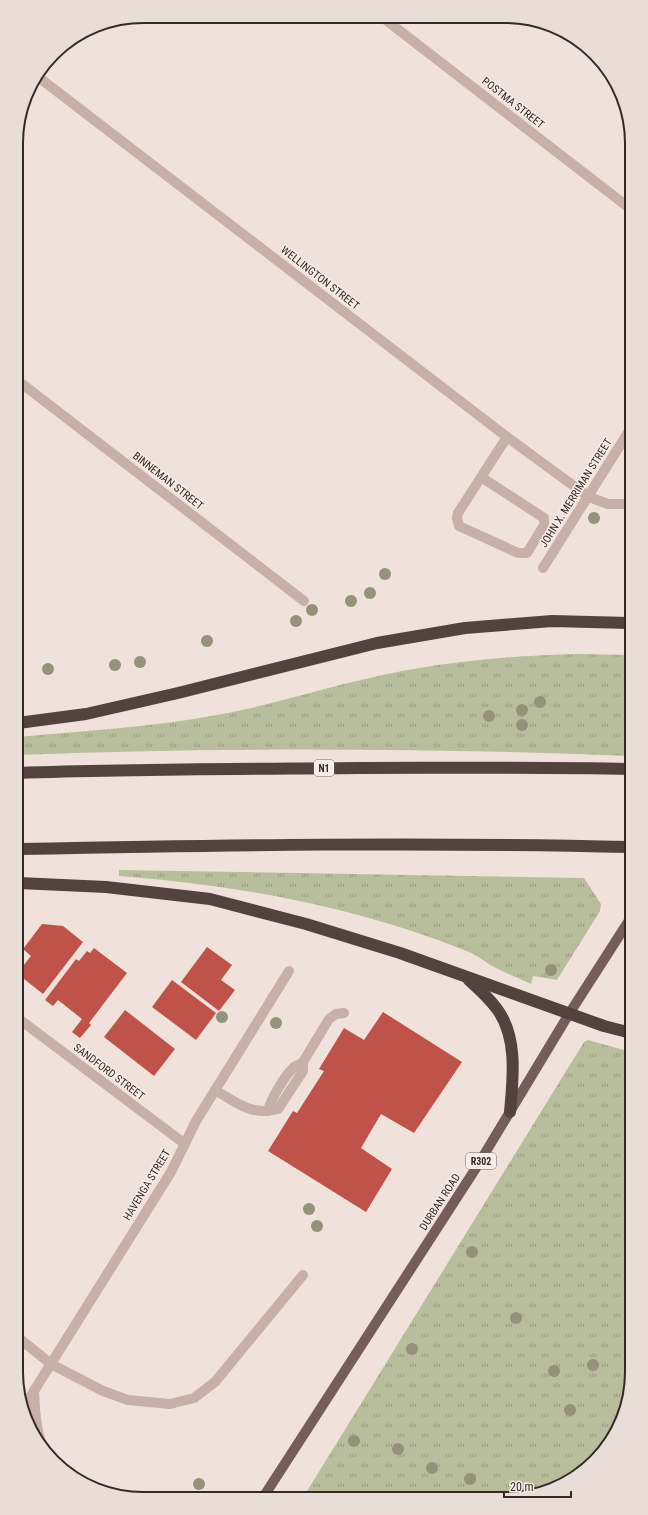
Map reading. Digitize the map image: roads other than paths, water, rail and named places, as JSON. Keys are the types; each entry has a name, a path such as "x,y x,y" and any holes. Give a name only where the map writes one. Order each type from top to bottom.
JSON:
{"highway":[{"path":"23,722 86,714 178,693 377,643 451,631 552,621 625,622"},
{"name":"N1","path":"23,773 195,769 549,767 625,769"},
{"path":"23,849 284,845 548,845 625,847"},
{"path":"23,883 106,887 210,899 306,924 400,953 569,1014 625,1031"},
{"path":"464,976 498,1010 508,1030 512,1060 513,1085 510,1112"}],"main road":[{"name":"DURBAN ROAD","path":"267,1492 472,1175 569,1014 625,927"}],"street":[{"name":"POSTMA STREET","path":"389,23 625,205"},
{"name":"WELLINGTON STREET","path":"41,79 507,437 589,497 608,504 625,504"},
{"name":"BINNEMAN STREET","path":"23,385 304,601"},
{"path":"481,477 544,518 544,525 527,553 518,553 459,526 457,518 458,513 481,477 507,437"},
{"name":"JOHN X. MERRIMAN STREET","path":"543,568 625,438"},
{"name":"HAVENGA STREET","path":"27,1402 171,1172 215,1090 289,971"},
{"path":"215,1090 255,1111 278,1109 303,1071 303,1062 329,1019 336,1014 344,1013"},
{"name":"SANDFORD STREET","path":"23,1022 185,1144"},
{"path":"23,1341 51,1364 102,1391 128,1400 170,1404 194,1398 215,1382 303,1275"},
{"path":"34,1391 38,1430"}]}
